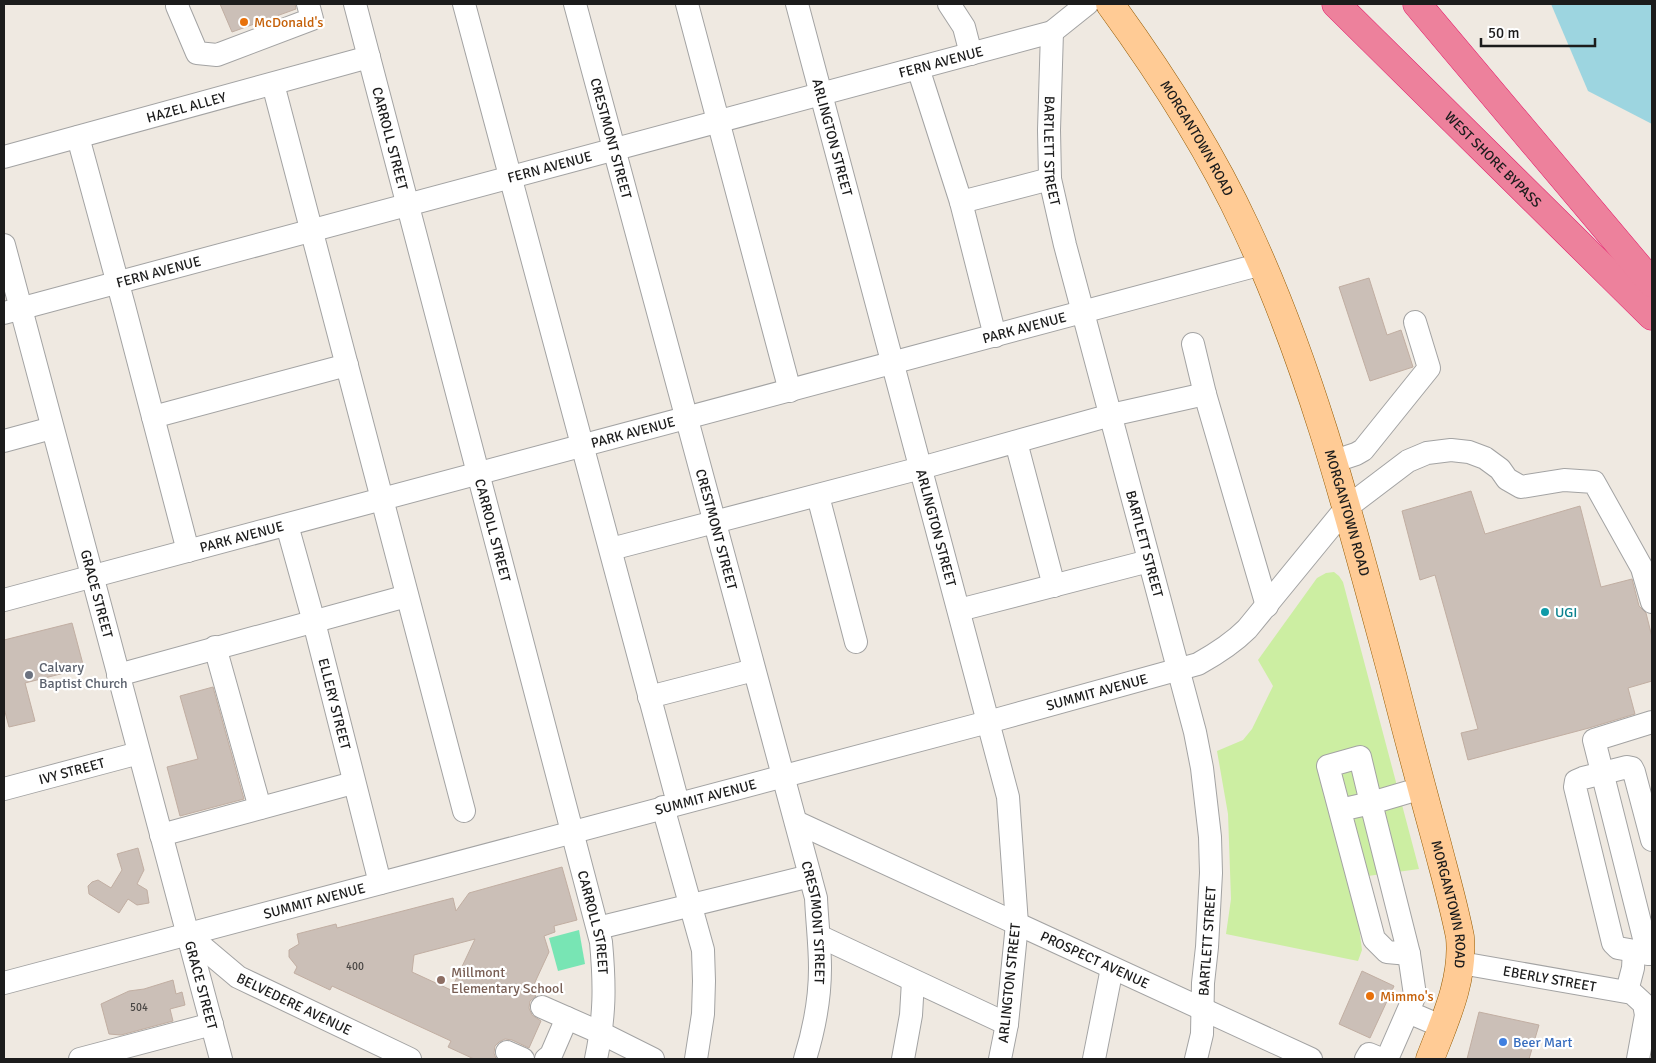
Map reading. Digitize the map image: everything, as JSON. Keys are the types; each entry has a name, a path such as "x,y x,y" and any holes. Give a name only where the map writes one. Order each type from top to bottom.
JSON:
{"highway":[{"name":"WEST SHORE BYPASS","path":"1336,4 1652,316"},
{"path":"1347,4 1454,120"},
{"path":"1405,4 1498,101"},
{"path":"1417,4 1652,283"}],"main road":[{"name":"MORGANTOWN ROAD","path":"1110,4 1155,68 1205,148 1242,220 1262,264 1301,363 1346,508 1422,788 1460,937 1461,963 1452,1002 1430,1059"}],"street":[{"path":"178,4 177,6 197,53 217,55 312,19 308,4"},
{"name":"CARROLL STREET","path":"355,4 598,928 605,986 601,1033 596,1059"},
{"path":"464,4 649,697 691,906 703,950 703,1014 696,1059"},
{"name":"CRESTMONT STREET","path":"575,4 816,898 820,968 817,1005 811,1039 805,1059"},
{"path":"687,4 790,390"},
{"name":"ARLINGTON STREET","path":"797,4 1008,797 1018,924 1007,1024 1000,1059"},
{"path":"949,4 964,27 971,54"},
{"name":"FERN AVENUE","path":"12,310 1052,32 1087,4"},
{"name":"BARTLETT STREET","path":"1052,32 1049,130 1050,179 1065,245 1179,670 1198,750 1210,837 1210,898 1203,982 1202,1034 1196,1059"},
{"name":"HAZEL ALLEY","path":"4,158 369,57"},
{"path":"918,68 962,202 995,336"},
{"path":"272,84 464,811"},
{"path":"78,137 188,551"},
{"path":"962,202 1050,179"},
{"name":"GRACE STREET","path":"4,246 12,310 52,428 221,1059"},
{"name":"PARK AVENUE","path":"4,600 1262,264"},
{"path":"1332,462 1363,450 1429,368 1415,322"},
{"path":"1193,344 1205,394 1267,606"},
{"path":"153,417 347,365"},
{"path":"611,549 818,496 1111,415 1205,394"},
{"path":"4,440 52,428"},
{"path":"1016,442 1054,586"},
{"name":"SUMMIT AVENUE","path":"4,983 988,722 1198,664 1222,651 1248,629 1346,508 1408,461 1427,453 1451,450 1468,452 1485,458 1500,469 1507,479 1521,487 1564,480 1594,482 1642,568 1652,602"},
{"path":"818,496 856,642"},
{"name":"ELLERY STREET","path":"287,524 380,882"},
{"path":"959,610 1149,562"},
{"path":"118,674 407,596"},
{"path":"216,647 260,808"},
{"path":"649,697 754,670"},
{"path":"1645,953 1594,740 1652,722"},
{"name":"IVY STREET","path":"4,789 139,754"},
{"path":"1387,1059 1415,995 1409,954 1360,757 1328,766 1374,939 1387,952 1409,954"},
{"path":"1645,953 1618,948 1613,943 1575,787 1576,781 1627,767 1632,768 1652,840"},
{"path":"161,835 353,783"},
{"path":"1340,810 1422,788"},
{"name":"PROSPECT AVENUE","path":"796,822 1311,1059"},
{"path":"598,928 810,876"},
{"name":"BELVEDERE AVENUE","path":"187,934 238,977 401,1057"},
{"path":"819,936 1007,1024"},
{"path":"1638,1059 1646,1014 1644,1004 1632,994 1633,968 1645,953"},
{"name":"EBERLY STREET","path":"1461,963 1632,994"},
{"path":"1094,1059 1112,968"},
{"path":"903,1059 909,1029 913,981"},
{"path":"542,1007 653,1059"},
{"path":"1408,1012 1443,1027"},
{"path":"546,1059 550,1055 567,1018"},
{"path":"80,1059 212,1024"},
{"path":"1366,1059 1369,1054 1381,1059"}],"green space":[{"path":"1334,572 1343,582 1419,869 1353,878 1362,950 1358,961 1226,934 1231,899 1228,814 1217,751 1243,740 1252,729 1273,686 1258,660 1317,578 1326,573"},
{"path":"579,930 585,964 558,971 549,938"}],"water":[{"path":"1551,4 1652,4 1652,124 1588,91"}],"building":[{"name":"McDonald's","path":"220,4 295,4 296,9 232,32"},
{"path":"1369,278 1387,335 1401,330 1413,367 1370,381 1339,287"},
{"name":"UGI","path":"1471,491 1485,534 1580,506 1601,587 1632,579 1639,606 1646,613 1652,637 1652,681 1628,688 1635,714 1468,760 1461,733 1478,729 1435,575 1420,580 1402,511"},
{"name":"Calvary Baptist Church","path":"72,623 84,668 25,683 35,721 9,727 4,708 4,640"},
{"path":"213,687 244,799 180,816 167,767 198,759 180,696"},
{"path":"138,848 144,870 137,884 147,890 149,903 137,905 128,899 119,913 89,894 88,886 98,880 111,888 122,870 117,854"},
{"name":"Millmont Elementary School","path":"562,867 577,920 554,926 555,932 544,936 549,952 530,993 536,996 530,1001 529,1008 532,1015 541,1021 529,1048 512,1040 505,1039 495,1046 494,1053 496,1059 474,1059 448,1047 451,1041 332,986 330,990 294,973 297,967 289,957 289,950 299,944 297,934 336,924 337,928 453,898 456,911 469,893","holes":["475,939 451,990 412,972 414,955"]},
{"name":"Mimmo's","path":"1362,971 1394,986 1370,1038 1339,1024"},
{"path":"173,980 176,994 182,992 185,1005 170,1009 173,1021 121,1035 109,1034 101,1004 129,991 144,989"},
{"name":"Beer Mart","path":"1479,1012 1539,1025 1529,1059 1467,1059"}],"place":[{"name":"McDonald's","path":"244,22"},
{"name":"UGI","path":"1545,612"},
{"name":"Calvary Baptist Church","path":"29,675"},
{"name":"Millmont Elementary School","path":"441,980"},
{"name":"Mimmo's","path":"1370,996"},
{"name":"Beer Mart","path":"1503,1042"}]}
